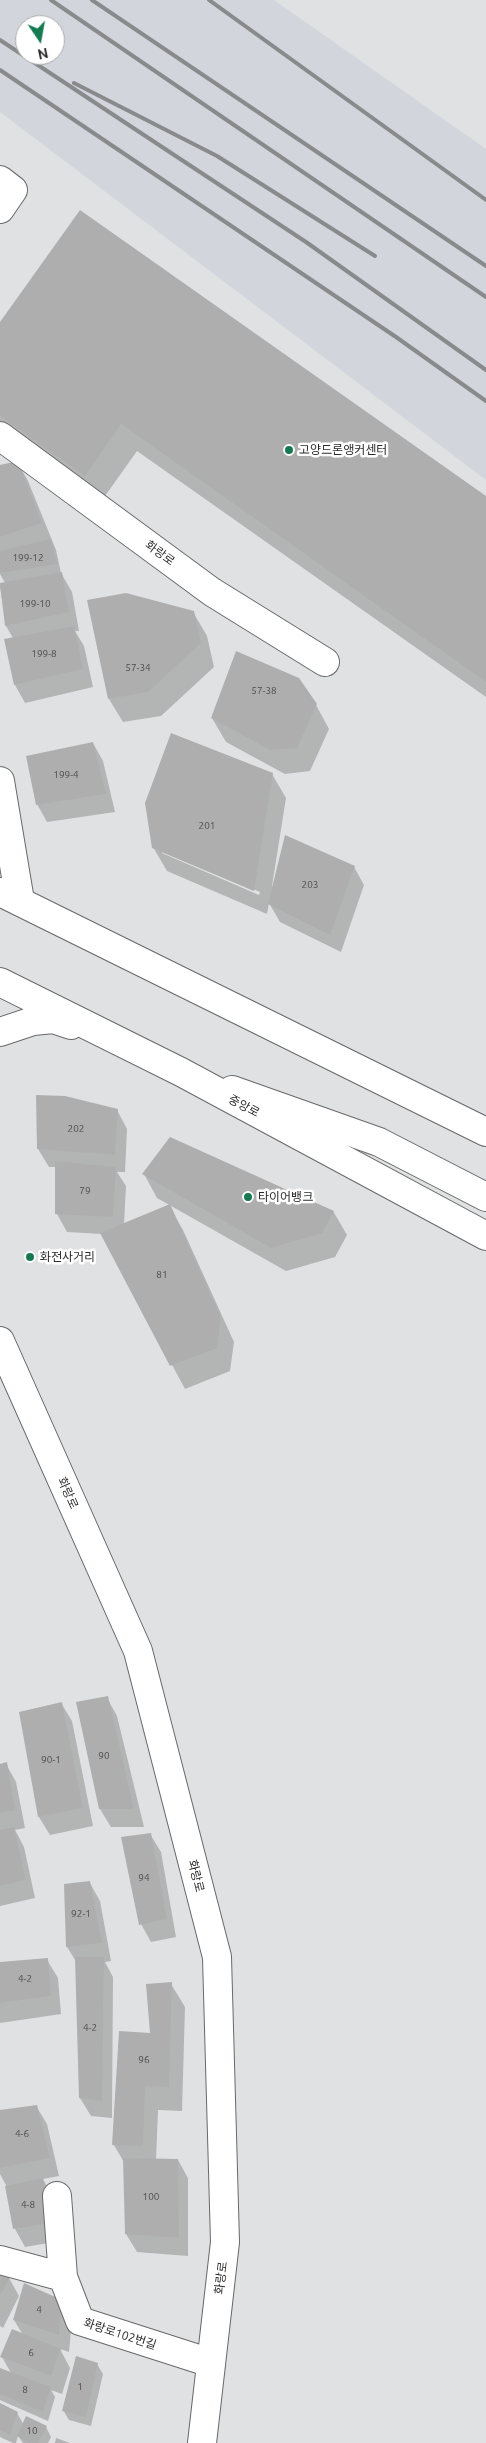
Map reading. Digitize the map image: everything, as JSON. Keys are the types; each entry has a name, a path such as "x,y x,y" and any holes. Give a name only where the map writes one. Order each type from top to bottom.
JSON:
{"main road":[{"path":"0,180 13,190 0,209"},
{"name":"화랑로","path":"0,436 212,592 325,662"},
{"path":"0,781 10,897 486,1132"},
{"name":"중앙로","path":"0,982 117,1042 181,1072 486,1236"},
{"path":"0,1032 33,1021 53,1019 117,1042"},
{"path":"181,1072 379,1142 486,1197"},
{"name":"화랑로","path":"0,1341 138,1651 217,1957 226,2242 202,2443"},
{"path":"0,2260 63,2277 57,2196"},
{"name":"화랑로102번길","path":"63,2277 80,2322 211,2363"}],"shaded area":[{"path":"0,0 274,0 486,149 486,480 0,112"}],"building":[{"name":"고양드론앵커센터","path":"80,210 486,496 486,682 121,424 85,476 0,416 0,322"},
{"path":"18,461 42,523 0,537 0,465"},
{"path":"51,539 57,564 0,573 0,551"},
{"path":"62,572 69,612 5,626 0,583"},
{"path":"126,593 194,611 201,643 148,692 108,699 87,600"},
{"path":"74,626 83,669 14,685 4,639"},
{"path":"236,651 299,678 317,704 297,748 270,750 211,718"},
{"path":"171,733 273,773 254,891 152,848 145,803"},
{"path":"93,742 106,794 36,805 26,756"},
{"path":"285,835 355,866 330,935 268,904"},
{"path":"36,1095 65,1096 118,1109 115,1155 37,1149"},
{"path":"170,1137 334,1211 322,1233 271,1248 142,1174"},
{"path":"55,1161 116,1167 113,1217 55,1214"},
{"path":"170,1204 221,1317 217,1348 170,1366 100,1233"},
{"path":"108,1696 134,1809 99,1809 76,1702"},
{"path":"62,1702 83,1808 38,1817 19,1712"},
{"path":"7,1762 15,1810 0,1813 0,1764"},
{"path":"14,1827 26,1880 0,1886 0,1830"},
{"path":"151,1833 167,1919 139,1925 121,1837"},
{"path":"90,1881 102,1943 66,1947 64,1884"},
{"path":"75,1957 104,1957 102,2101 79,2098"},
{"path":"48,1958 51,1996 0,2003 0,1962"},
{"path":"172,1982 169,2087 145,2086 143,2146 112,2145 119,2031 150,2033 146,1984"},
{"path":"37,2105 50,2158 0,2168 0,2110"},
{"path":"123,2158 178,2159 179,2238 125,2234"},
{"path":"43,2178 51,2223 13,2229 5,2186"},
{"path":"0,2273 10,2277 0,2296"},
{"path":"24,2283 62,2300 59,2335 13,2320"},
{"path":"12,2329 61,2349 51,2376 0,2357"},
{"path":"76,2356 98,2363 86,2417 62,2411"},
{"path":"0,2368 51,2387 43,2412 0,2394"},
{"path":"0,2403 18,2412 10,2435 0,2430"},
{"path":"26,2416 47,2426 38,2443 29,2443 17,2436"}],"railway":[{"path":"51,0 486,297"},
{"path":"92,0 486,266"},
{"path":"209,0 486,200"},
{"path":"0,40 306,242 486,370"},
{"path":"0,70 396,337 486,401"},
{"path":"74,83 217,156 375,256"}],"place":[{"name":"고양드론앵커센터","path":"289,450"},
{"name":"타이어뱅크","path":"248,1197"},
{"name":"화전사거리","path":"30,1257"}]}
